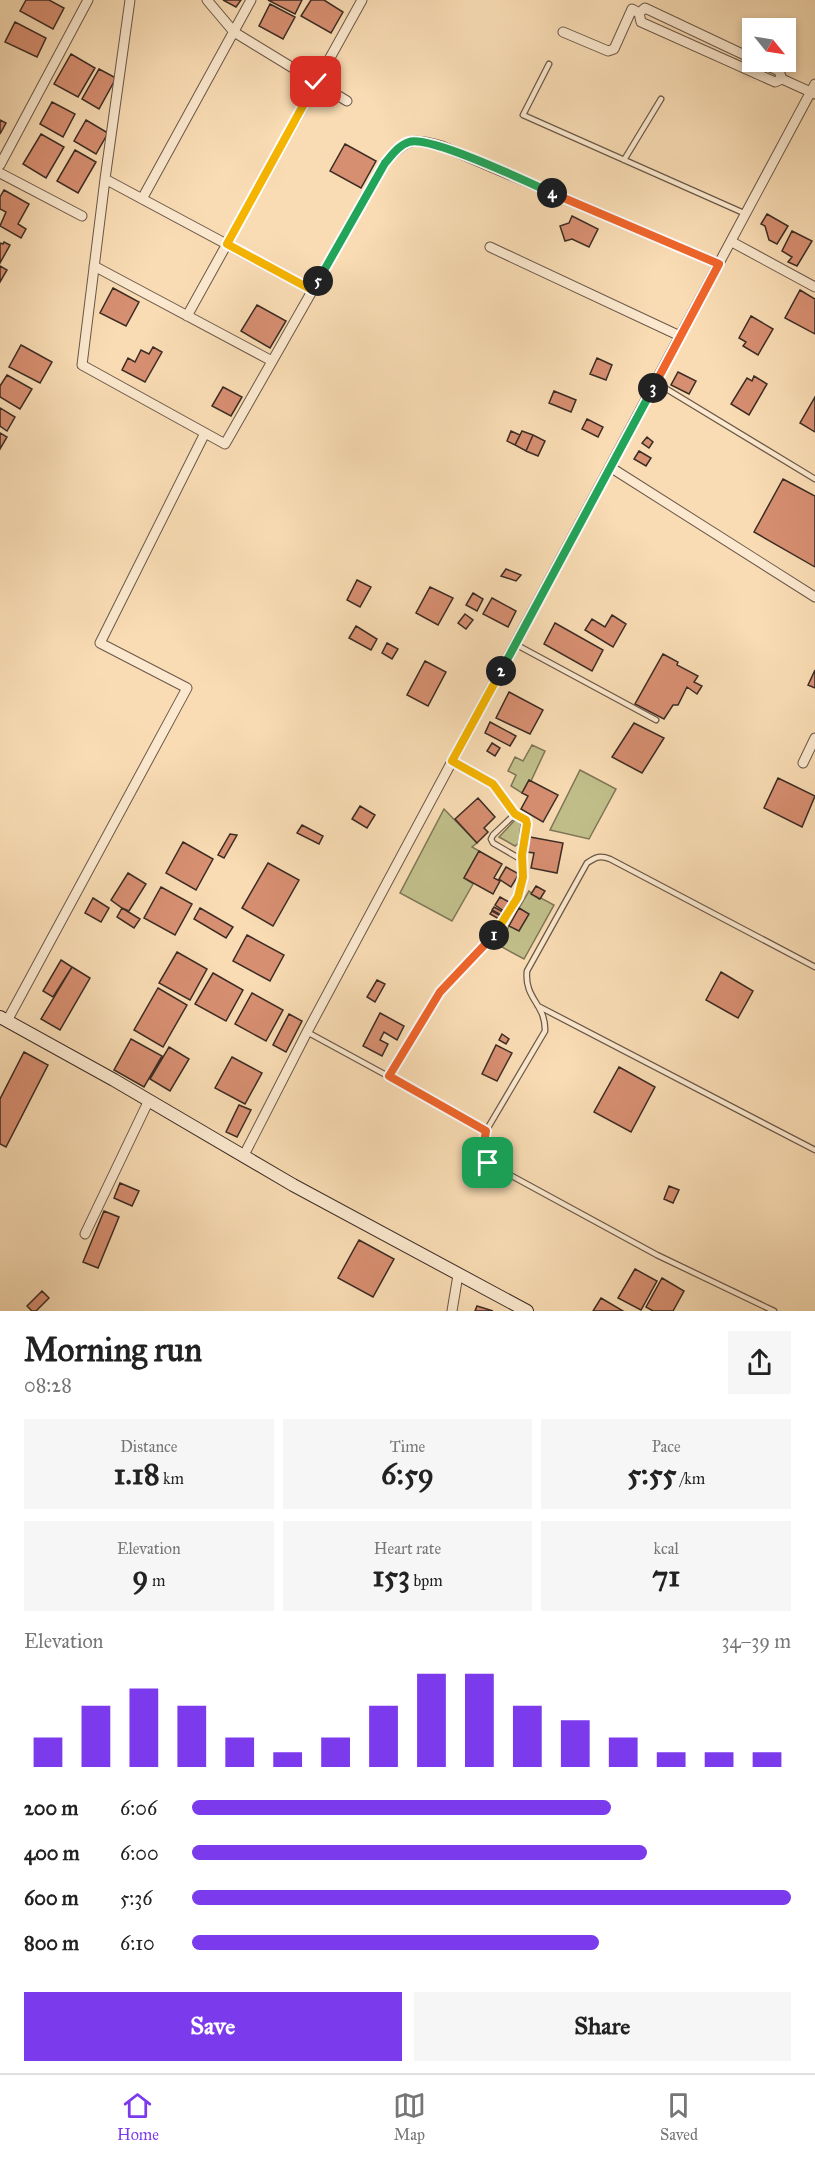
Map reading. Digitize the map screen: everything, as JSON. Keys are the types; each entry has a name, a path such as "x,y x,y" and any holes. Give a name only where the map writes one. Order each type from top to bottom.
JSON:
{"street":[{"path":"0,165 88,0"},
{"path":"130,0 82,365 225,444 385,163 398,148 408,142 418,140 453,151 719,264"},
{"path":"207,0 234,32 347,101"},
{"path":"142,199 251,0"},
{"path":"187,316 362,0"},
{"path":"563,32 608,51 614,49 636,7"},
{"path":"636,7 645,8 742,54"},
{"path":"243,1157 452,761 814,90 782,79 775,82 641,22 636,7"},
{"path":"734,64 739,52"},
{"path":"779,72 782,79"},
{"path":"0,172 82,216"},
{"path":"105,178 312,290"},
{"path":"732,242 815,287"},
{"path":"490,247 680,336"},
{"path":"94,266 272,361"},
{"path":"205,433 100,643 187,688 4,1019 149,1100 243,1157 527,1311"},
{"path":"610,467 815,597"},
{"path":"803,763 815,738"},
{"path":"85,1234 149,1100"},
{"path":"452,1311 458,1275"}],"lane":[{"path":"549,64 523,115 746,214"},
{"path":"624,160 661,99"},
{"path":"656,382 815,480"},
{"path":"515,644 656,720"},
{"path":"389,1076 440,992 490,941 518,897 523,877 522,860 526,820 515,814 493,784 452,761"},
{"path":"515,814 491,839 493,843 522,860"},
{"path":"774,1311 657,1254 488,1163 482,1153 486,1131 545,1031 545,1019 531,997 526,982 527,970 587,863 595,857 602,856 815,967"},
{"path":"538,1006 815,1150"},
{"path":"307,1032 486,1131"}],"shaded area":[{"path":"532,745 545,751 531,781 529,780 522,793 511,786 516,775 508,771 515,757 523,761"},
{"path":"580,770 616,789 589,839 550,830"},
{"path":"444,809 477,843 472,847 479,851 464,878 473,884 452,921 400,893"},
{"path":"515,820 519,820 521,824 519,843 515,846 499,837"},
{"path":"529,891 539,899 554,905 524,959 500,946 509,926 528,914 519,908"}],"building":[{"path":"26,0 49,0 64,8 53,29 20,11"},
{"path":"223,0 241,0 236,7"},
{"path":"268,0 302,0 295,14"},
{"path":"311,0 324,0 343,12 331,33 301,16"},
{"path":"270,4 295,17 283,39 259,26"},
{"path":"15,22 46,38 37,57 5,42"},
{"path":"71,54 95,68 78,97 54,84"},
{"path":"99,69 116,78 99,109 82,99"},
{"path":"52,102 75,114 63,137 40,124"},
{"path":"0,120 6,123 0,134"},
{"path":"86,120 108,133 96,154 74,141"},
{"path":"41,134 64,147 46,178 23,164"},
{"path":"345,144 376,161 361,188 330,171"},
{"path":"75,150 96,162 78,193 57,181"},
{"path":"4,190 29,204 18,224 26,229 21,238 0,226 6,212 0,209 0,197"},
{"path":"767,214 788,226 777,244 769,240 765,226 761,224"},
{"path":"572,216 598,229 589,247 572,239 565,241 560,226 569,223"},
{"path":"792,231 812,241 797,266 788,262 792,257 782,251"},
{"path":"0,243 10,245 0,263"},
{"path":"0,266 7,270 0,282"},
{"path":"113,288 139,302 126,326 100,313"},
{"path":"800,290 815,299 815,334 785,318"},
{"path":"257,305 286,321 270,348 241,331"},
{"path":"751,316 773,329 758,355 743,346 746,342 739,338"},
{"path":"21,345 52,362 40,383 9,367"},
{"path":"153,347 162,352 145,382 122,370 128,358 135,362 141,350 149,354"},
{"path":"597,358 612,365 606,380 590,374"},
{"path":"678,372 696,381 689,394 671,385"},
{"path":"7,375 32,389 20,409 0,397 0,386"},
{"path":"754,376 767,384 749,415 731,404 747,378 752,381"},
{"path":"223,387 242,397 231,416 212,406"},
{"path":"554,391 576,400 571,412 549,403"},
{"path":"815,397 815,432 800,423"},
{"path":"0,408 15,417 7,431 0,426"},
{"path":"587,419 603,427 598,437 582,429"},
{"path":"511,431 520,435 515,445 507,441"},
{"path":"522,431 533,435 526,451 515,445"},
{"path":"0,433 7,437 0,449"},
{"path":"533,435 545,441 538,456 526,451"},
{"path":"647,437 653,442 649,448 642,443"},
{"path":"639,451 651,458 646,466 634,459"},
{"path":"783,479 815,496 815,567 754,532"},
{"path":"506,569 521,575 516,581 501,576"},
{"path":"357,580 371,587 360,607 347,600"},
{"path":"430,587 453,598 438,625 416,613"},
{"path":"473,593 483,599 477,611 466,605"},
{"path":"492,598 516,611 508,627 483,614"},
{"path":"465,614 473,620 466,629 458,623"},
{"path":"612,615 626,624 613,647 585,630 592,619 605,627"},
{"path":"555,623 603,650 592,671 544,644"},
{"path":"356,626 377,639 371,650 349,638"},
{"path":"387,643 398,649 392,659 382,653"},
{"path":"663,654 678,662 677,665 698,676 694,682 702,686 697,694 687,687 678,705 673,705 664,719 635,704"},
{"path":"425,661 446,672 428,706 407,695"},
{"path":"815,670 815,688 808,685"},
{"path":"509,692 543,710 530,734 496,718"},
{"path":"490,722 516,736 510,746 485,733"},
{"path":"634,723 664,738 642,773 612,757"},
{"path":"492,743 500,748 495,756 487,751"},
{"path":"778,778 815,796 802,827 764,808"},
{"path":"529,780 558,795 543,822 521,809 528,796 522,793"},
{"path":"478,798 495,817 484,828 488,832 477,843 455,819"},
{"path":"360,806 375,815 367,828 352,819"},
{"path":"302,825 323,836 319,844 297,833"},
{"path":"230,834 237,835 224,858 218,855"},
{"path":"530,837 563,843 557,873 531,868 534,853 527,852"},
{"path":"183,842 213,859 196,890 166,873"},
{"path":"479,851 502,864 494,878 500,881 493,894 464,878"},
{"path":"268,863 299,880 273,926 242,908"},
{"path":"506,867 519,874 511,887 499,879"},
{"path":"128,873 146,884 129,911 111,900"},
{"path":"536,886 545,891 540,899 531,894"},
{"path":"161,887 192,904 175,935 144,918"},
{"path":"500,897 509,902 504,911 495,905"},
{"path":"93,898 109,908 101,922 85,913"},
{"path":"494,907 503,912 501,915 492,910"},
{"path":"122,908 140,919 134,928 117,917"},
{"path":"200,908 233,927 226,938 194,919"},
{"path":"519,908 529,914 519,931 509,926"},
{"path":"492,911 501,916 499,919 490,914"},
{"path":"247,935 284,955 270,981 233,961"},
{"path":"177,952 207,969 190,1000 159,983"},
{"path":"61,960 72,967 53,997 43,991"},
{"path":"72,967 90,978 60,1030 41,1019"},
{"path":"721,972 753,991 738,1018 706,1000"},
{"path":"213,973 243,990 226,1021 195,1004"},
{"path":"377,980 385,984 375,1002 367,997"},
{"path":"158,988 187,1005 163,1047 134,1030"},
{"path":"252,993 283,1010 266,1041 235,1024"},
{"path":"380,1013 404,1026 397,1040 384,1032 380,1040 388,1044 382,1056 363,1046"},
{"path":"289,1014 302,1021 286,1052 273,1045"},
{"path":"502,1034 509,1039 506,1044 499,1040"},
{"path":"131,1039 162,1056 144,1087 114,1070"},
{"path":"496,1045 512,1053 497,1081 482,1074"},
{"path":"169,1047 189,1059 170,1091 150,1079"},
{"path":"24,1052 48,1065 6,1147 0,1144 0,1099"},
{"path":"232,1057 262,1073 245,1104 215,1088"},
{"path":"619,1067 655,1087 631,1132 594,1112"},
{"path":"239,1105 251,1110 237,1137 226,1132"},
{"path":"120,1183 139,1191 132,1206 114,1198"},
{"path":"669,1186 679,1190 673,1203 664,1199"},
{"path":"104,1211 119,1217 98,1268 83,1262"},
{"path":"359,1240 394,1259 373,1297 338,1278"},
{"path":"635,1269 657,1281 641,1310 618,1298"},
{"path":"662,1278 684,1291 673,1311 653,1311 646,1307"},
{"path":"42,1291 49,1298 36,1311 32,1311 27,1306"},
{"path":"601,1298 623,1311 593,1311"},
{"path":"477,1306 493,1311 475,1311"}],"route":[{"path":"316,82 227,244 312,290 385,163 398,148 408,142 418,140 442,147 530,183 719,264 452,761 493,784 515,814 526,820 522,855 523,877 518,897 490,941 440,992 428,1008 389,1076 486,1131 482,1142 482,1153 488,1163"}]}
